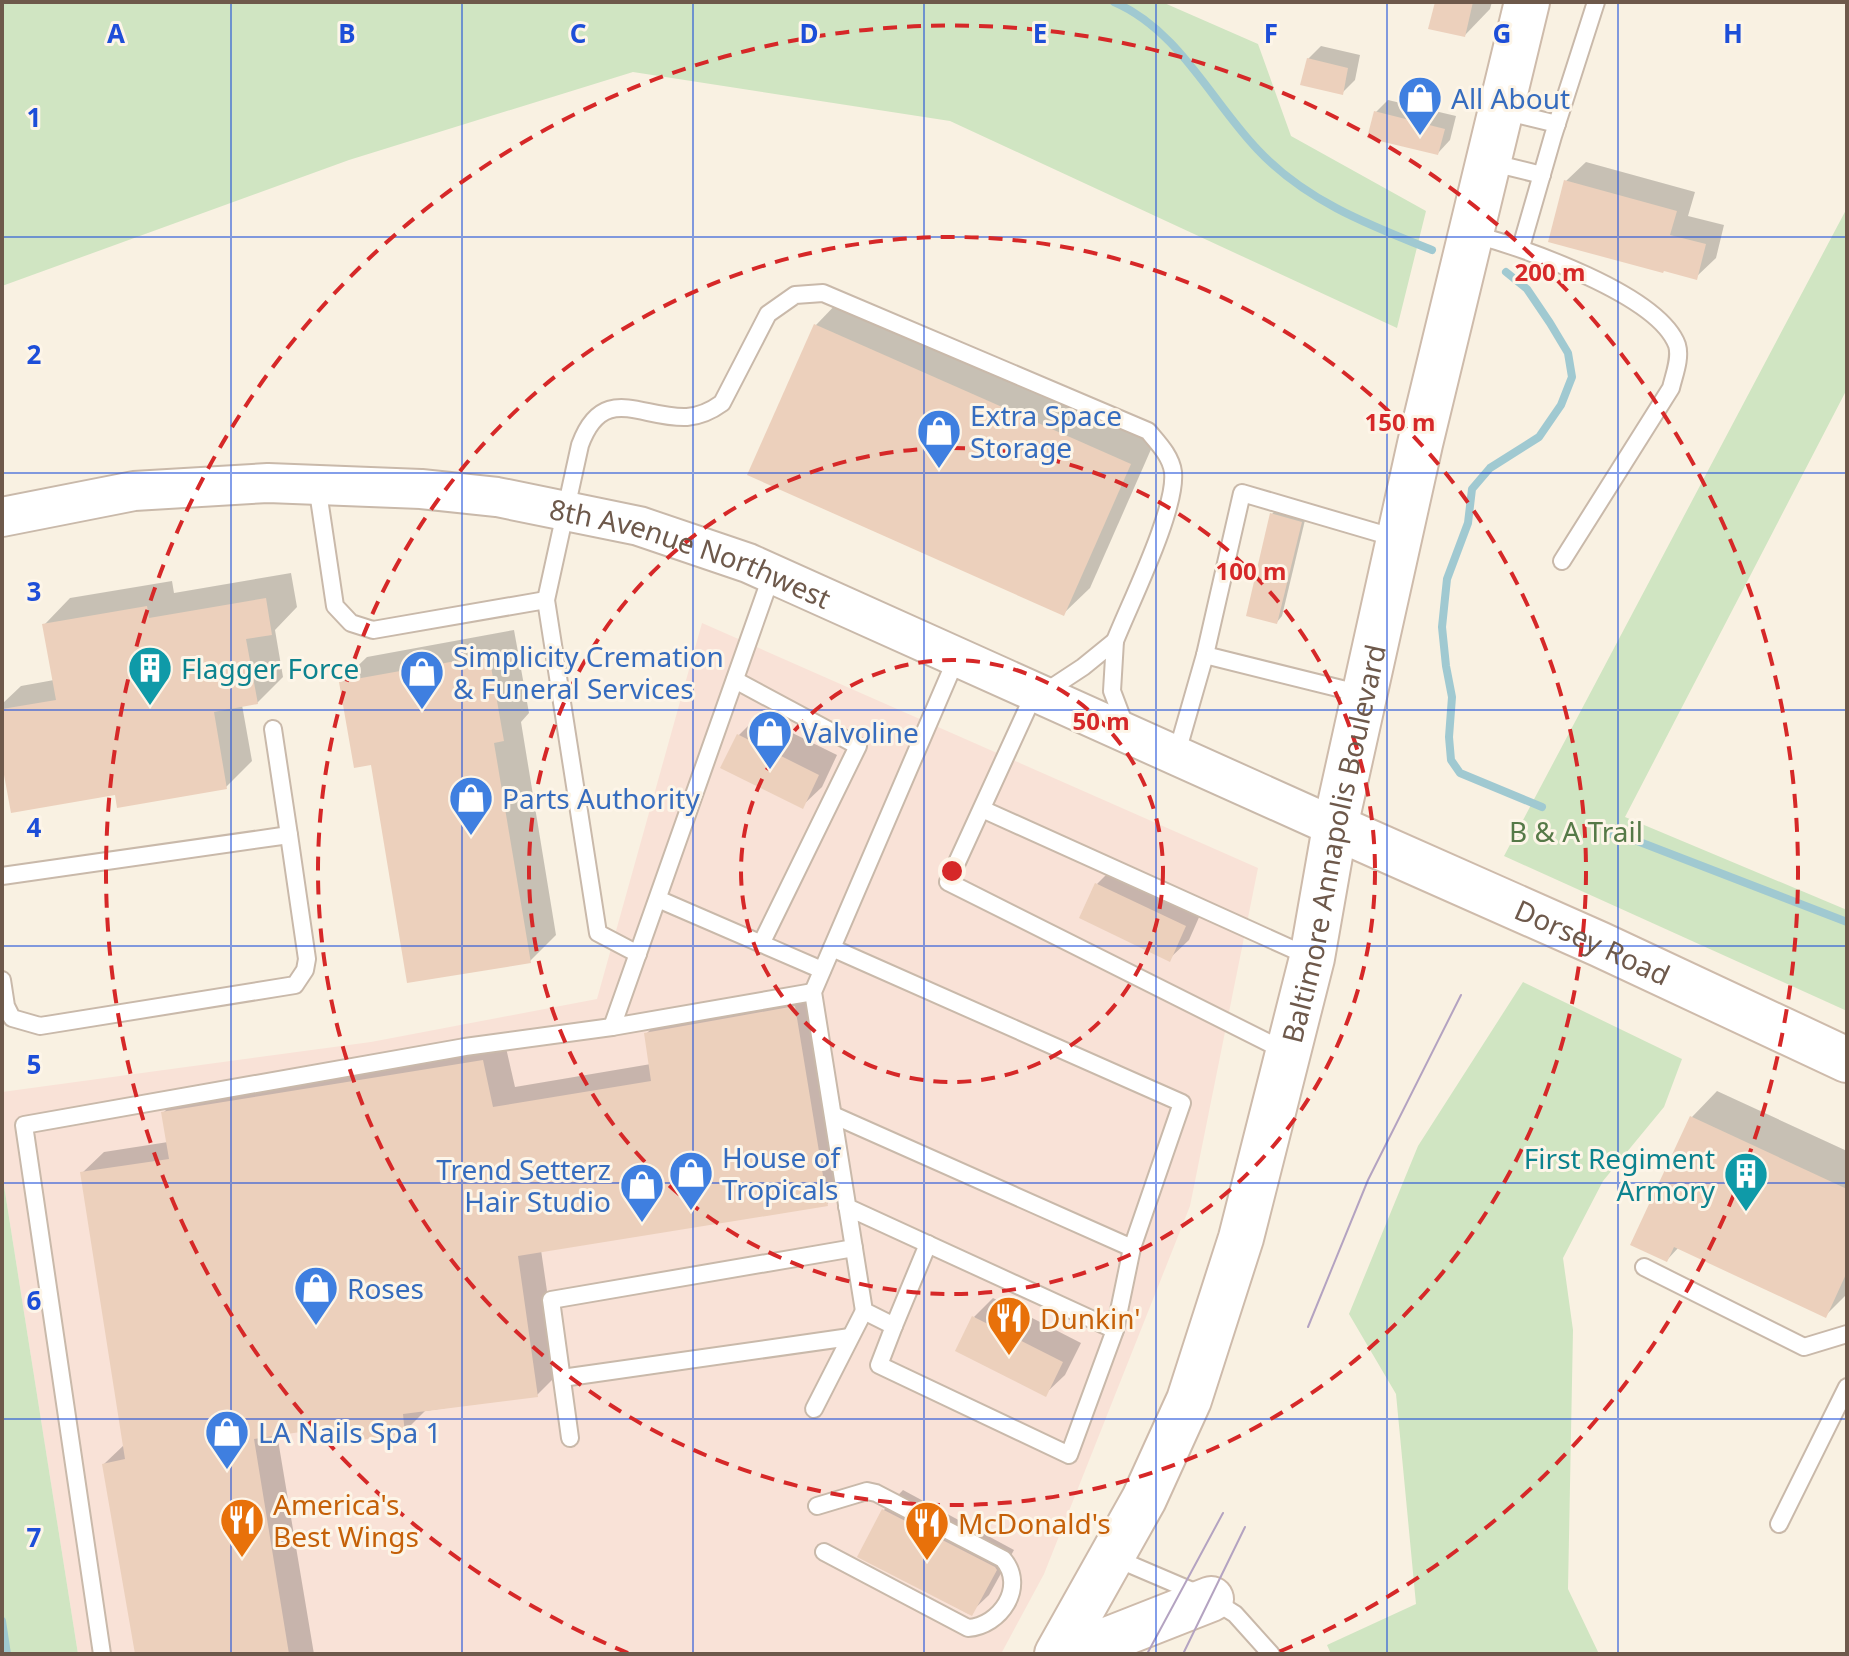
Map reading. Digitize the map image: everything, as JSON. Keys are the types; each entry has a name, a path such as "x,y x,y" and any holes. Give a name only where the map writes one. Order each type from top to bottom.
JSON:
{"main road":[{"name":"Baltimore Annapolis Boulevard","path":"1057,1654 1144,1499 1189,1400 1241,1238 1312,958 1335,827 1527,2"},
{"name":"Dorsey Road","path":"1335,827 1599,944 1847,1060"},
{"path":"1071,1654 1211,1599"}],"street":[{"name":"8th Avenue Northwest","path":"2,517 134,491 268,483 421,489 482,496 639,526 748,563 1335,827"}],"lane":[{"path":"1521,247 1596,2"},
{"path":"1501,110 1557,124"},
{"path":"1489,162 1542,175"},
{"path":"1472,233 1521,247 1636,302 1663,324 1678,347 1671,388 1562,561"},
{"path":"638,954 598,933 552,654 546,600 580,445 586,429 602,412 616,407 685,417 709,412 722,403 768,314 795,295 823,293 1148,431 1164,451 1173,470 1173,496 1115,641 1112,691 1128,734"},
{"path":"317,485 335,606 351,623 373,630 546,600"},
{"path":"1176,756 1205,655 1242,493 1400,539"},
{"path":"612,1027 772,574"},
{"path":"1115,641 1083,667 1038,694 948,882 1288,1052"},
{"path":"1205,655 1365,695"},
{"path":"814,1409 864,1311 813,992 957,657"},
{"path":"735,680 858,746 761,944"},
{"path":"2,980 6,1006 12,1018 40,1026 295,985 305,970 307,959 273,729"},
{"path":"982,809 1312,958"},
{"path":"2,876 289,835"},
{"path":"658,899 822,970"},
{"path":"832,948 1182,1103 1132,1248 1115,1330 1069,1455 879,1365 928,1244"},
{"path":"102,1654 24,1125 465,1047 612,1027 813,992"},
{"path":"833,1115 1132,1248"},
{"path":"847,1207 1115,1330"},
{"path":"570,1438 551,1300 854,1248"},
{"path":"1644,1267 1804,1347 1847,1334"},
{"path":"864,1311 894,1326"},
{"path":"562,1378 850,1337"},
{"path":"1779,1524 1847,1387"},
{"path":"817,1506 867,1491 876,1493 1003,1559 1010,1572 1012,1592 994,1620 968,1628 824,1552"},
{"path":"1112,1556 1211,1599 1235,1614 1271,1654"}],"shaded area":[{"path":"702,623 1258,868 1190,1206 1044,1574 1001,1654 78,1654 2,1173 2,1092 371,1042 597,999"}],"green space":[{"path":"2,2 1162,2 1258,44 1291,136 1426,211 1397,328 950,121 633,72 349,160 2,286"},
{"name":"B & A Trail","path":"1847,208 1847,389 1625,817 1847,910 1847,1011 1504,856"},
{"path":"1523,982 1682,1059 1664,1107 1603,1181 1563,1258 1573,1330 1568,1589 1599,1654 1331,1654 1327,1645 1416,1604 1396,1394 1349,1314 1418,1146"},
{"path":"2,1173 78,1654 2,1654"}],"building":[{"path":"1435,2 1473,2 1465,37 1428,29"},
{"path":"1307,58 1348,68 1343,95 1300,85"},
{"path":"1374,111 1445,129 1438,155 1367,138"},
{"path":"1564,180 1677,211 1670,235 1706,244 1697,280 1548,242"},
{"name":"Extra Space Storage","path":"814,324 1131,464 1064,616 747,475"},
{"path":"1270,513 1302,522 1277,624 1246,616"},
{"name":"Flagger Force","path":"266,598 272,635 246,639 258,704 214,712 227,789 117,808 115,795 11,813 2,764 2,709 56,700 42,624 147,606 149,618"},
{"path":"489,655 504,741 494,743 531,963 407,983 371,765 354,768 339,682"},
{"name":"Valvoline","path":"737,734 819,775 803,809 720,768"},
{"path":"1095,883 1186,926 1170,962 1079,918"},
{"name":"Roses","path":"795,1006 828,1206 518,1256 538,1397 403,1414 405,1434 331,1444 327,1428 254,1439 289,1654 135,1654 102,1464 125,1459 80,1172 169,1159 161,1112 483,1060 493,1107 651,1081 644,1033"},
{"name":"First Regiment Armory","path":"1690,1116 1847,1189 1847,1272 1826,1318 1674,1247 1667,1262 1630,1245"},
{"name":"Dunkin'","path":"972,1316 1063,1362 1046,1397 955,1351"},
{"name":"McDonald's","path":"882,1509 995,1567 997,1570 972,1616 857,1557"}],"waterway":[{"path":"1114,2 1137,14 1176,48 1241,131 1297,184 1339,210 1432,250"},
{"path":"1506,272 1527,289 1550,323 1568,353 1572,377 1561,405 1539,437 1490,468 1472,489 1468,523 1447,579 1442,627 1452,697 1449,737 1451,760 1460,773 1542,807"},
{"path":"1607,833 1632,839 1847,922"},
{"path":"2,1621 7,1654"}],"tram line":[{"path":"1308,1327 1368,1180 1461,995"},
{"path":"1147,1654 1223,1513"},
{"path":"1183,1654 1245,1527"}],"place":[{"name":"All About","path":"1420,137"},
{"name":"Extra Space Storage","path":"939,470"},
{"name":"Flagger Force","path":"150,707"},
{"name":"Simplicity Cremation & Funeral Services","path":"422,711"},
{"name":"Valvoline","path":"770,771"},
{"name":"Parts Authority","path":"471,837"},
{"name":"House of Tropicals","path":"691,1212"},
{"name":"First Regiment Armory","path":"1746,1213"},
{"name":"Trend Setterz Hair Studio","path":"642,1224"},
{"name":"Roses","path":"316,1327"},
{"name":"Dunkin'","path":"1009,1357"},
{"name":"LA Nails Spa 1","path":"227,1471"},
{"name":"America's Best Wings","path":"242,1559"},
{"name":"McDonald's","path":"927,1562"}]}
